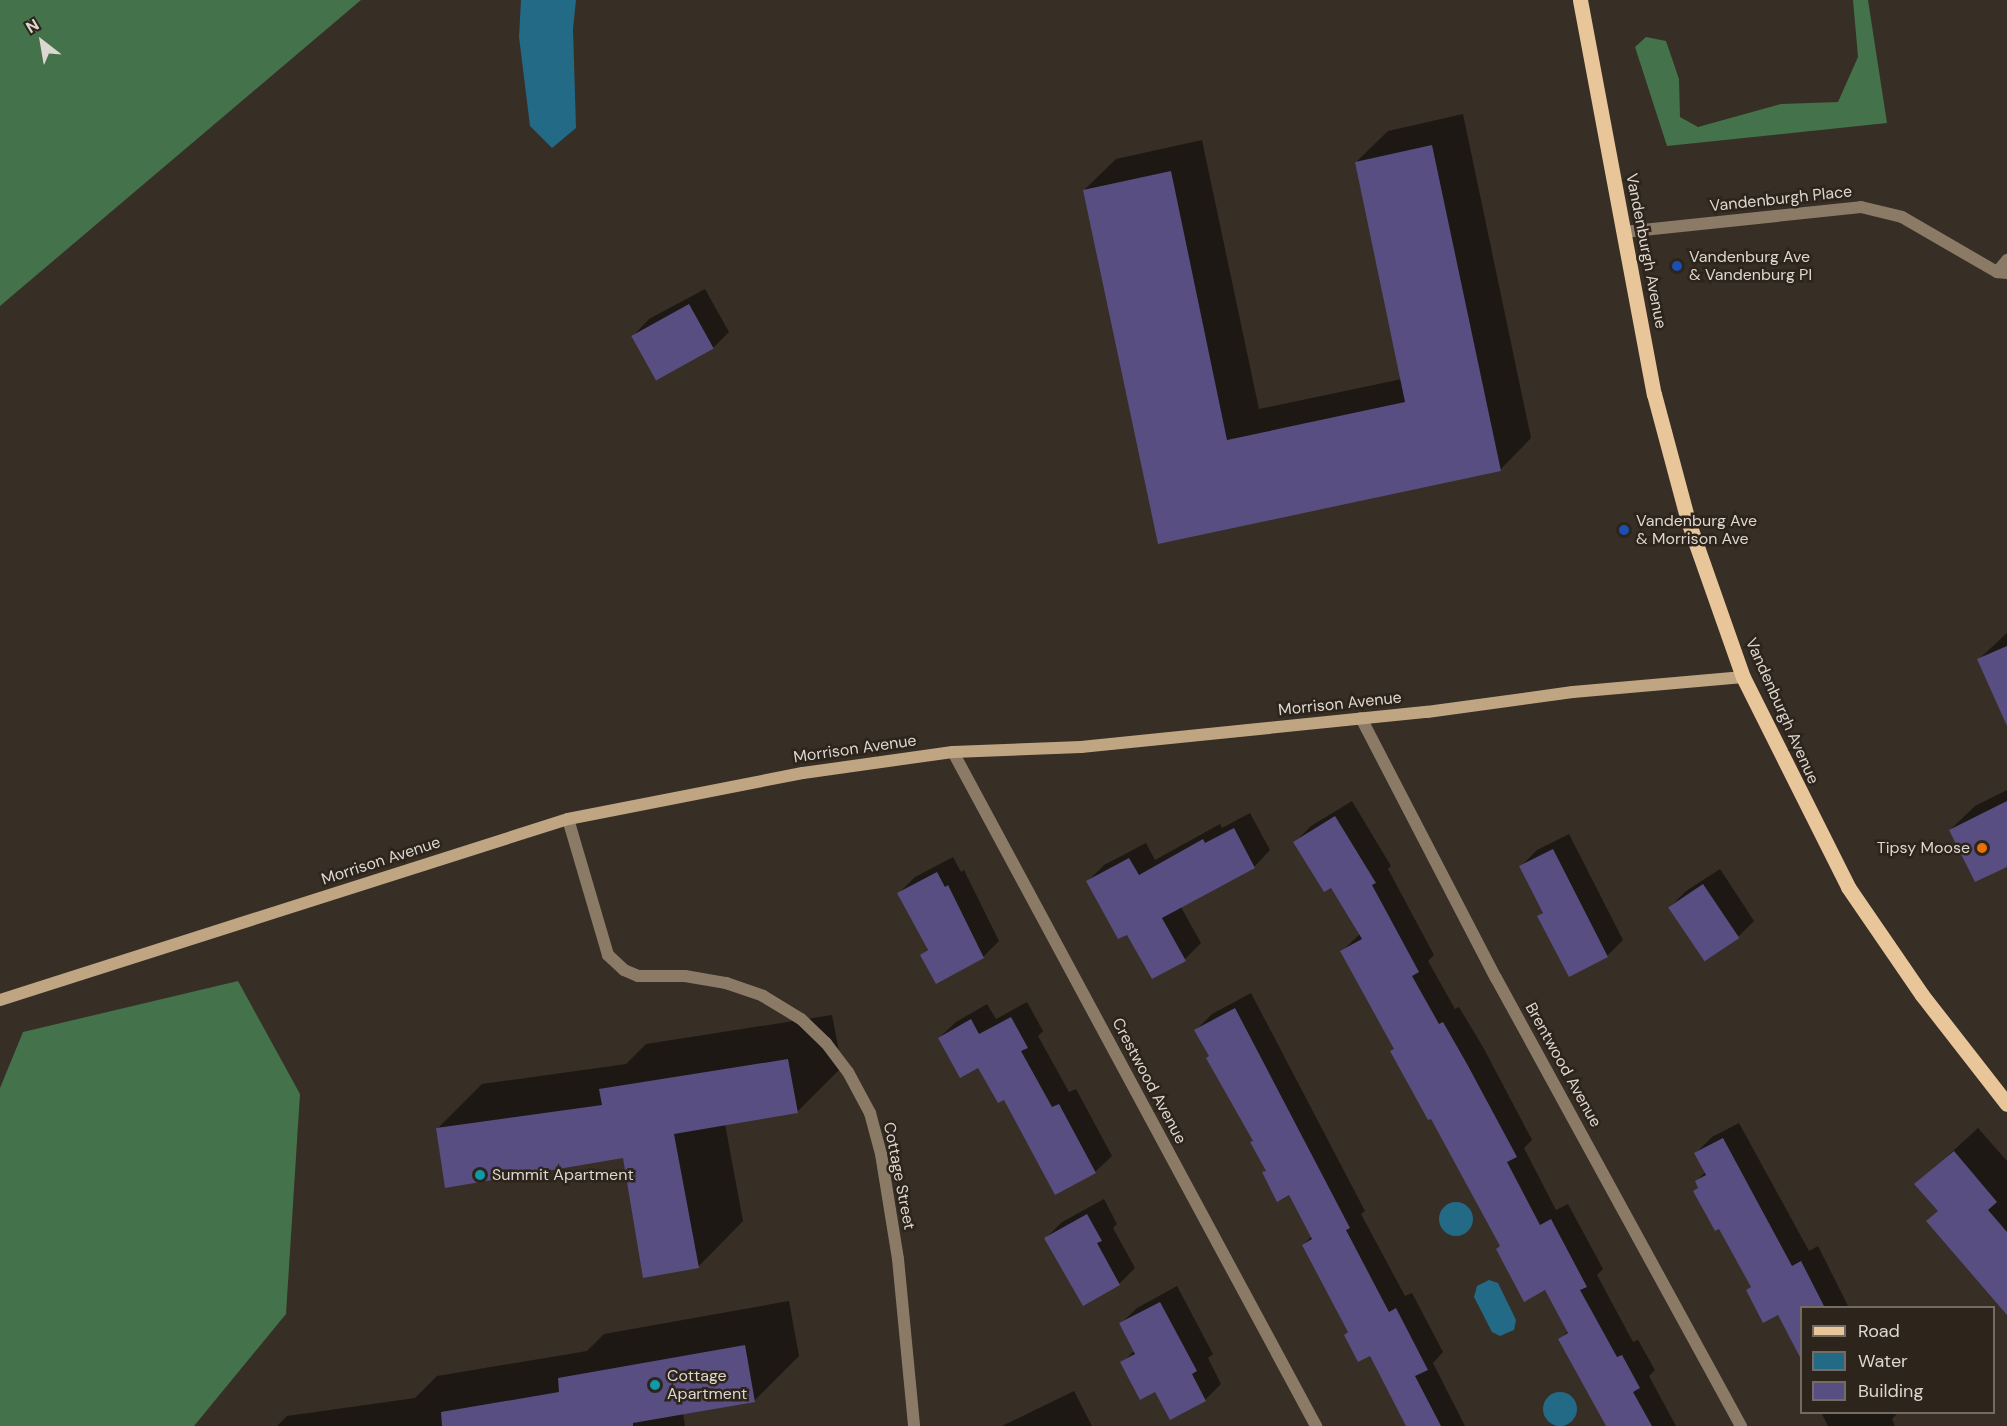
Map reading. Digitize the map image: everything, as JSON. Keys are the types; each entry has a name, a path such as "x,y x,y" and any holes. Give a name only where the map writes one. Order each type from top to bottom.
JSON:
{"main road":[{"name":"Vandenburgh Avenue","path":"1580,0 1658,406 1688,521 1743,677 1848,887 1922,995 2007,1104"}],"street":[{"name":"Vandenburgh Place","path":"1624,232 1861,207 1902,217 2002,272 2007,260"},
{"name":"Morrison Avenue","path":"0,1000 568,819 803,773 953,752 1081,747 1361,718 1573,692 1743,677"},
{"name":"Brentwood Avenue","path":"1361,718 1496,978 1741,1426"},
{"name":"Crestwood Avenue","path":"953,752 1314,1425"},
{"name":"Cottage Street","path":"568,819 608,955 624,970 638,976 685,976 726,983 762,996 801,1018 826,1043 848,1072 870,1113 881,1154 898,1259 914,1426"}],"green space":[{"path":"0,0 361,0 0,306"},
{"path":"1853,0 1868,0 1887,123 1667,146 1635,47 1646,37 1666,41 1679,79 1680,117 1698,127 1781,104 1838,102 1858,57"},
{"path":"238,981 300,1094 286,1314 194,1426 0,1426 0,1088 23,1032"}],"water":[{"path":"521,0 576,0 573,29 576,128 552,148 530,126 519,37"},
{"path":"1456,1202 1468,1207 1473,1219 1468,1231 1456,1236 1444,1231 1439,1219 1444,1207"},
{"path":"1489,1280 1498,1283 1516,1320 1514,1330 1500,1336 1492,1332 1474,1297 1477,1286"},
{"path":"1560,1392 1572,1397 1577,1409 1572,1421 1560,1426 1548,1421 1543,1409 1548,1397"}],"building":[{"path":"1432,145 1501,471 1158,544 1083,190 1171,171 1227,440 1405,402 1355,162"},
{"path":"689,304 714,349 656,381 631,336"},
{"path":"2007,646 2007,726 1977,659"},
{"name":"Tipsy Moose","path":"2007,801 2007,867 1975,882 1949,830"},
{"path":"1335,816 1376,883 1372,885 1419,972 1412,976 1439,1024 1443,1022 1517,1157 1507,1162 1540,1225 1551,1219 1587,1287 1580,1290 1617,1357 1622,1355 1640,1388 1633,1392 1652,1426 1606,1426 1558,1339 1568,1333 1545,1290 1524,1302 1496,1249 1500,1246 1431,1119 1428,1120 1390,1051 1394,1049 1340,951 1362,939 1331,888 1324,892 1293,842"},
{"path":"1234,828 1255,868 1162,918 1186,961 1152,979 1127,935 1118,939 1086,881 1129,858 1139,875 1203,839 1205,843"},
{"path":"1553,849 1608,957 1569,977 1537,916 1543,913 1519,866"},
{"path":"937,872 945,887 948,885 984,958 936,984 920,955 928,950 897,893"},
{"path":"1703,884 1739,938 1705,961 1668,907"},
{"path":"1235,1008 1350,1228 1346,1230 1389,1312 1396,1308 1428,1370 1415,1376 1441,1426 1406,1426 1370,1356 1358,1362 1344,1335 1348,1332 1302,1245 1312,1239 1289,1195 1277,1202 1262,1172 1266,1171 1250,1142 1253,1141 1206,1058 1209,1056 1194,1030"},
{"path":"1011,1017 1028,1048 1021,1051 1052,1107 1059,1104 1096,1173 1055,1195 1004,1100 998,1103 978,1068 960,1078 938,1038 971,1019 979,1034"},
{"name":"Summit Apartment","path":"788,1059 798,1113 674,1134 699,1268 643,1278 623,1158 445,1188 436,1128 602,1105 599,1089"},
{"path":"1723,1138 1792,1266 1801,1261 1824,1306 1800,1306 1800,1357 1778,1315 1763,1323 1746,1290 1751,1287 1719,1229 1715,1231 1693,1191 1698,1188 1695,1181 1706,1175 1694,1153"},
{"path":"1954,1151 1997,1202 1988,1210 2007,1232 2007,1315 1926,1221 1938,1211 1914,1184"},
{"path":"1087,1214 1102,1241 1097,1243 1120,1285 1083,1306 1044,1238"},
{"path":"1160,1302 1197,1371 1192,1374 1206,1401 1170,1420 1155,1392 1140,1400 1120,1362 1135,1354 1119,1323"},
{"name":"Cottage Apartment","path":"745,1345 755,1402 633,1423 633,1426 442,1426 441,1412 559,1392 558,1378"}],"place":[{"name":"Vandenburg Ave & Vandenburg Pl","path":"1677,266"},
{"name":"Vandenburg Ave & Morrison Ave","path":"1624,530"},
{"name":"Tipsy Moose","path":"1982,848"},
{"name":"Summit Apartment","path":"480,1175"},
{"name":"Cottage Apartment","path":"655,1385"}]}
